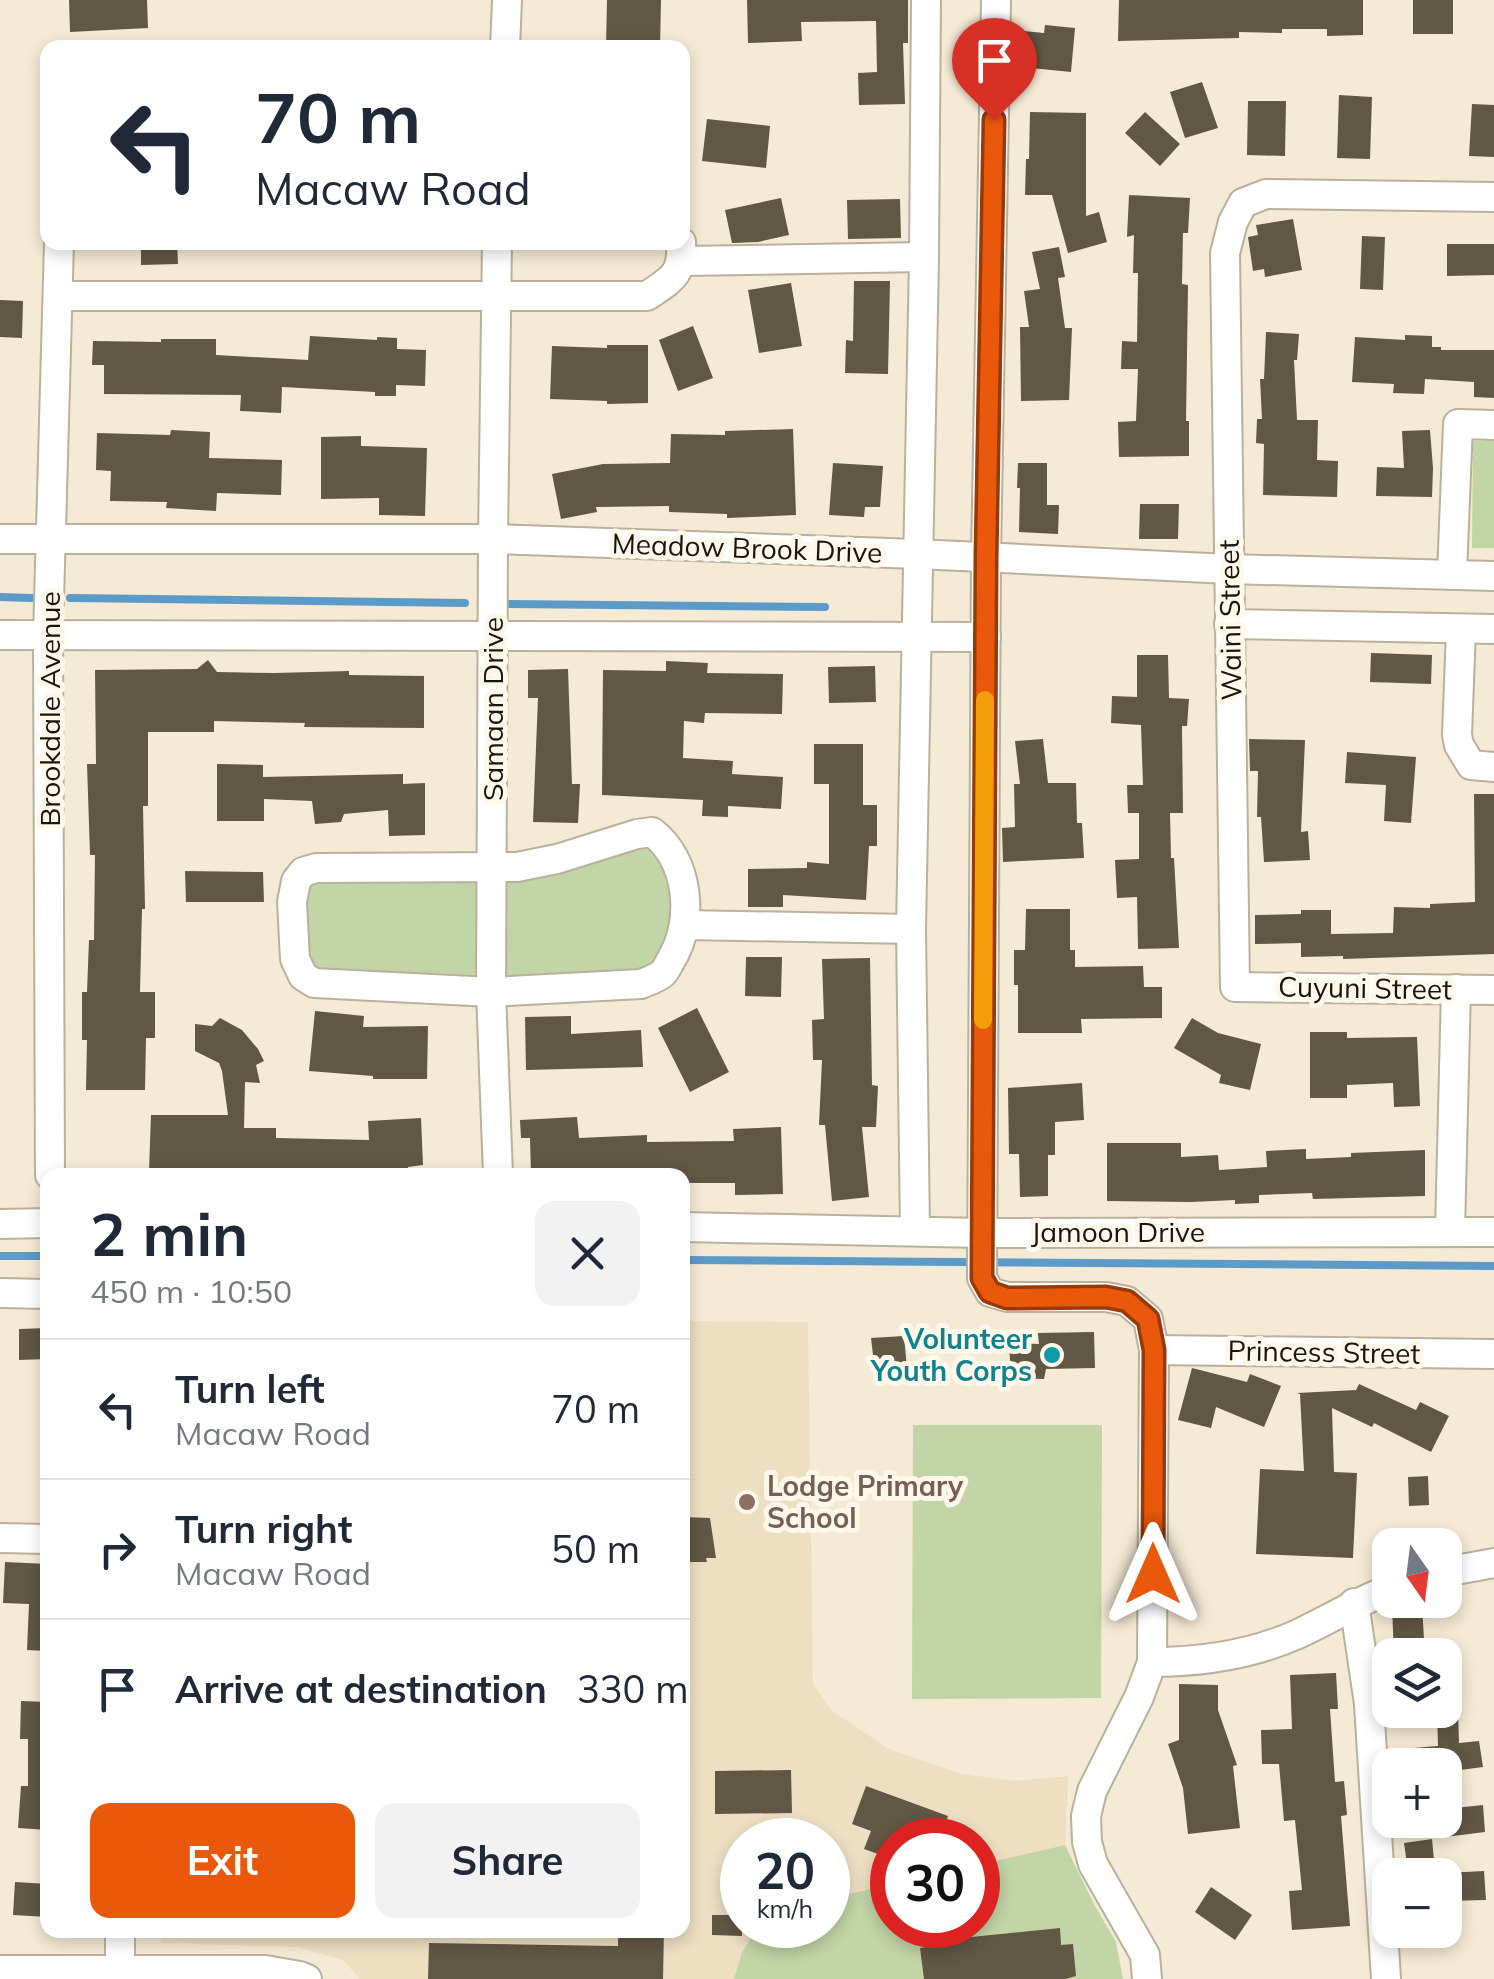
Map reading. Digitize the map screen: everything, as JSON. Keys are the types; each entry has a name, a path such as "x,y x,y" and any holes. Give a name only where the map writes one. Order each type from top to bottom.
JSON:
{"street":[{"path":"506,40 508,0"},
{"path":"915,1230 911,929 926,0"},
{"path":"996,0 986,558 982,1254 990,1292 1007,1298 1106,1297 1127,1301 1148,1319 1154,1350 1152,1662 1092,1792 1086,1816 1093,1864 1145,1954 1146,1979"},
{"name":"Waini Street","path":"1235,987 1225,253 1233,222 1243,204 1266,194 1494,197"},
{"name":"Brookdale Avenue","path":"50,1168 48,637 59,250"},
{"name":"Samaan Drive","path":"497,250 491,992 498,1168"},
{"path":"59,296 647,296 674,278 682,252 924,257"},
{"path":"1452,574 1458,424 1494,425"},
{"name":"Meadow Brook Drive","path":"0,540 493,539 1494,576"},
{"path":"1229,624 1494,630"},
{"path":"1461,629 1458,745 1471,765 1494,766"},
{"path":"0,636 986,638"},
{"path":"652,832 667,844 679,870 685,925 678,948 662,974 642,984 491,992 346,987 314,983 303,976 295,960 292,902 296,881 303,872 316,868 517,867 652,832"},
{"path":"685,925 911,929"},
{"name":"Cuyuni Street","path":"1235,987 1494,990"},
{"path":"1450,1230 1456,989"},
{"path":"0,1224 40,1223"},
{"name":"Jamoon Drive","path":"690,1227 915,1230 982,1254 1450,1230 1494,1232"},
{"path":"0,1294 40,1294"},
{"name":"Princess Street","path":"1154,1350 1494,1354"},
{"path":"0,1538 40,1539"},
{"path":"1462,1569 1494,1562"},
{"path":"1152,1662 1234,1656 1298,1634 1372,1596"},
{"path":"1354,1604 1368,1704 1386,1979"},
{"path":"120,1938 120,1975"},
{"path":"0,1970 120,1975 265,1970 307,1979"}],"shaded area":[{"path":"690,1321 808,1322 813,1684 831,1710 889,1749 962,1774 1016,1781 1068,1776 1065,1845 1000,1860 1000,1818 870,1818 870,1889 850,1894 850,1818 720,1818 720,1948 745,1948 734,1979 360,1979 343,1960 298,1947 161,1943 161,1938 690,1938"}],"green space":[{"path":"1473,441 1494,441 1494,548 1472,548"},
{"path":"630,844 658,847 680,917 651,973 500,983 501,874"},
{"path":"484,873 482,984 318,977 301,946 308,877"},
{"path":"913,1425 1102,1425 1101,1698 912,1699"},
{"path":"1065,1845 1116,1942 1123,1979 734,1979 745,1948 850,1948 850,1894 870,1889 870,1948 1000,1948 1000,1860"}],"building":[{"path":"69,0 147,0 148,28 70,32"},
{"path":"607,0 661,0 660,40 606,40"},
{"path":"747,0 908,0 908,43 903,43 905,104 859,105 858,73 877,72 876,21 801,22 802,41 748,43"},
{"path":"1119,0 1363,0 1363,35 1327,36 1327,29 1282,29 1282,33 1239,32 1239,38 1118,41"},
{"path":"1413,0 1453,0 1453,34 1413,34"},
{"path":"1045,25 1075,28 1071,72 1012,66 1013,30 1044,33"},
{"path":"1202,82 1218,128 1185,138 1170,92"},
{"path":"1339,95 1372,97 1370,159 1337,158"},
{"path":"1248,101 1286,101 1285,156 1247,155"},
{"path":"1472,104 1494,105 1494,157 1469,156"},
{"path":"1030,112 1086,113 1086,216 1099,212 1107,242 1068,253 1052,195 1025,195"},
{"path":"1145,112 1180,144 1160,166 1125,133"},
{"path":"707,119 770,126 766,168 702,161"},
{"path":"1129,195 1190,198 1188,233 1183,233 1182,284 1188,285 1189,456 1119,457 1118,422 1136,421 1138,369 1121,369 1122,341 1137,342 1138,273 1133,273 1134,235 1127,237"},
{"path":"781,198 789,235 732,243 725,210"},
{"path":"900,199 901,238 848,239 847,200"},
{"path":"1293,219 1302,270 1265,277 1264,269 1253,271 1248,237 1258,235 1256,225"},
{"path":"1362,236 1385,237 1383,290 1360,289"},
{"path":"1447,244 1494,244 1494,275 1447,276"},
{"path":"1059,247 1065,277 1058,278 1065,328 1072,328 1069,400 1021,401 1020,327 1029,327 1024,291 1040,289 1032,252"},
{"path":"141,250 177,250 178,264 141,265"},
{"path":"854,281 890,281 888,374 845,373 846,340 853,341"},
{"path":"791,283 802,346 759,353 748,290"},
{"path":"0,300 23,301 22,338 0,337"},
{"path":"693,326 713,378 678,391 659,340"},
{"path":"1266,332 1299,334 1294,360 1297,420 1318,420 1317,460 1338,461 1337,497 1263,495 1264,444 1256,443 1257,419 1262,419 1260,379 1264,379"},
{"path":"1405,335 1432,336 1432,347 1441,350 1494,350 1494,398 1474,397 1474,382 1425,379 1424,394 1393,393 1394,384 1352,382 1355,337 1405,340"},
{"path":"310,336 397,338 397,349 426,350 425,386 396,385 396,396 282,387 281,413 240,411 241,395 104,394 104,365 92,365 93,341 216,339 216,355 308,360"},
{"path":"648,345 648,403 550,399 552,346"},
{"path":"793,429 796,515 727,518 727,514 669,512 669,506 596,507 597,512 561,519 552,474 603,464 670,463 671,434 725,435 725,431"},
{"path":"171,430 210,432 209,458 282,460 281,495 217,493 216,511 166,508 167,502 110,501 111,471 96,470 97,433 170,435"},
{"path":"1430,430 1432,497 1376,496 1377,467 1404,468 1402,431"},
{"path":"361,436 361,446 427,448 425,516 379,515 379,498 321,499 321,437"},
{"path":"833,463 883,466 880,507 865,507 864,517 829,515"},
{"path":"1018,463 1047,463 1047,505 1059,505 1058,534 1019,532"},
{"path":"1140,504 1179,504 1178,539 1139,539"},
{"path":"1371,653 1432,655 1431,684 1370,682"},
{"path":"1137,655 1168,655 1169,698 1189,699 1187,726 1182,726 1183,813 1170,813 1179,948 1138,949 1137,897 1117,898 1115,860 1139,859 1139,813 1128,813 1127,785 1143,785 1141,725 1111,723 1112,696 1137,697"},
{"path":"208,660 217,672 349,671 349,675 424,676 424,728 214,721 214,732 148,732 140,992 155,992 155,1038 146,1038 145,1090 86,1090 87,1040 82,1040 82,992 87,992 89,940 94,940 95,855 90,855 87,764 96,764 95,670 197,669"},
{"path":"666,661 708,663 707,673 783,674 782,714 705,713 704,723 684,721 683,758 733,761 732,774 783,777 781,809 728,806 728,817 702,816 703,800 602,795 603,670 666,671"},
{"path":"875,666 876,702 829,703 828,667"},
{"path":"568,669 572,784 580,784 578,823 533,822 538,698 528,698 528,670"},
{"path":"1043,739 1048,783 1076,783 1077,823 1082,823 1084,858 1003,862 1002,828 1015,827 1014,784 1020,784 1015,741"},
{"path":"1249,739 1305,740 1301,832 1308,831 1310,860 1264,862 1261,817 1257,817 1258,771 1250,771"},
{"path":"814,744 863,744 863,805 877,805 877,846 869,846 866,900 783,895 783,907 748,907 748,869 807,868 807,862 829,864 829,784 814,784"},
{"path":"1347,752 1416,757 1411,823 1384,821 1386,785 1345,783"},
{"path":"217,764 263,765 263,777 403,774 403,784 425,783 425,835 389,836 388,810 344,814 341,822 315,824 312,801 264,799 264,821 217,821"},
{"path":"1474,794 1494,794 1494,954 1343,959 1301,957 1301,943 1255,944 1255,915 1331,910 1331,934 1393,933 1394,907 1430,908 1430,904 1475,902"},
{"path":"185,871 263,872 264,902 186,902"},
{"path":"1026,909 1070,909 1070,950 1075,950 1075,967 1143,966 1144,987 1162,987 1162,1018 1081,1019 1082,1033 1018,1033 1014,950 1025,950"},
{"path":"746,957 782,957 781,997 745,996"},
{"path":"870,958 872,1085 878,1086 876,1127 862,1127 869,1197 832,1201 825,1125 819,1125 822,1060 813,1060 812,1020 824,1019 822,959"},
{"path":"697,1008 729,1072 690,1092 658,1028"},
{"path":"315,1011 364,1016 363,1027 428,1026 427,1079 373,1079 309,1071"},
{"path":"571,1016 571,1034 641,1030 643,1067 526,1070 525,1017"},
{"path":"220,1018 242,1030 264,1061 256,1065 260,1083 245,1082 244,1128 276,1128 276,1138 369,1140 368,1121 421,1118 423,1165 149,1168 151,1115 228,1115 219,1063 195,1051 195,1024 212,1026"},
{"path":"1192,1018 1218,1033 1261,1044 1250,1090 1219,1083 1221,1075 1174,1048"},
{"path":"1310,1032 1347,1032 1347,1038 1417,1037 1420,1106 1394,1107 1393,1083 1347,1085 1347,1098 1310,1098"},
{"path":"1082,1083 1084,1120 1055,1122 1055,1155 1048,1155 1048,1196 1020,1197 1019,1154 1009,1154 1008,1088"},
{"path":"577,1117 579,1138 647,1135 647,1142 734,1141 733,1129 781,1127 783,1194 735,1195 735,1183 690,1183 690,1168 531,1168 530,1138 521,1138 520,1120"},
{"path":"1107,1143 1181,1143 1181,1157 1218,1155 1219,1170 1267,1167 1266,1151 1306,1149 1306,1159 1425,1150 1425,1196 1313,1199 1312,1193 1259,1195 1259,1203 1235,1204 1235,1200 1107,1201"},
{"path":"40,1328 40,1359 19,1360 19,1329"},
{"name":"Volunteer Youth Corps","path":"1094,1332 1095,1368 1046,1369 1044,1379 1011,1378 1009,1343 1039,1344 1038,1333"},
{"path":"904,1336 907,1369 875,1372 871,1338"},
{"path":"1192,1368 1247,1382 1250,1374 1281,1386 1264,1427 1216,1407 1211,1428 1178,1420"},
{"path":"1359,1384 1416,1410 1420,1402 1449,1416 1431,1452 1374,1423 1372,1427 1332,1408 1334,1472 1357,1473 1353,1558 1256,1554 1260,1469 1304,1471 1297,1393 1356,1390"},
{"path":"1428,1476 1429,1505 1409,1506 1408,1477"},
{"path":"690,1517 710,1518 716,1558 706,1558 707,1562 690,1562"},
{"path":"5,1562 40,1564 40,1651 27,1650 29,1604 3,1603"},
{"path":"1392,1618 1423,1618 1424,1638 1393,1638"},
{"path":"1336,1673 1338,1709 1330,1709 1335,1782 1344,1781 1347,1815 1341,1816 1350,1926 1292,1930 1289,1891 1302,1890 1295,1820 1284,1821 1279,1764 1262,1764 1261,1730 1292,1729 1290,1675"},
{"path":"1179,1684 1218,1685 1218,1710 1237,1765 1233,1766 1240,1828 1188,1834 1183,1788 1168,1744 1179,1740"},
{"path":"21,1701 40,1702 40,1829 18,1828 21,1786 28,1786 28,1739 20,1739"},
{"path":"1438,1728 1459,1728 1459,1743 1479,1741 1483,1767 1462,1770 1462,1748 1414,1748 1438,1746"},
{"path":"791,1770 792,1813 715,1814 715,1771"},
{"path":"866,1786 948,1816 870,1818 870,1831 852,1824"},
{"path":"1483,1805 1485,1832 1462,1835 1462,1807"},
{"path":"1432,1839 1434,1858 1406,1858 1404,1843"},
{"path":"1484,1871 1486,1900 1462,1901 1462,1872"},
{"path":"15,1882 40,1884 40,1917 13,1915"},
{"path":"1211,1887 1252,1915 1235,1940 1195,1912"},
{"path":"712,1915 720,1915 720,1935 712,1935"},
{"path":"1060,1928 1061,1945 1073,1944 1076,1976 924,1979 920,1948 1000,1948 1000,1934"},
{"path":"618,1938 664,1938 663,1979 428,1979 429,1943 618,1946"}],"waterway":[{"path":"0,597 31,598"},
{"path":"70,598 465,603"},
{"path":"505,604 825,607"},
{"path":"0,1256 40,1256"},
{"path":"690,1260 1494,1266"}],"slow traffic":[{"path":"983,1020 985,700"}],"place":[{"name":"Volunteer Youth Corps","path":"1052,1355"},
{"name":"Lodge Primary School","path":"747,1502"}],"route":[{"path":"994,120 986,558 982,1278 990,1292 1007,1298 1106,1297 1127,1301 1148,1319 1154,1350 1153,1574"}]}
